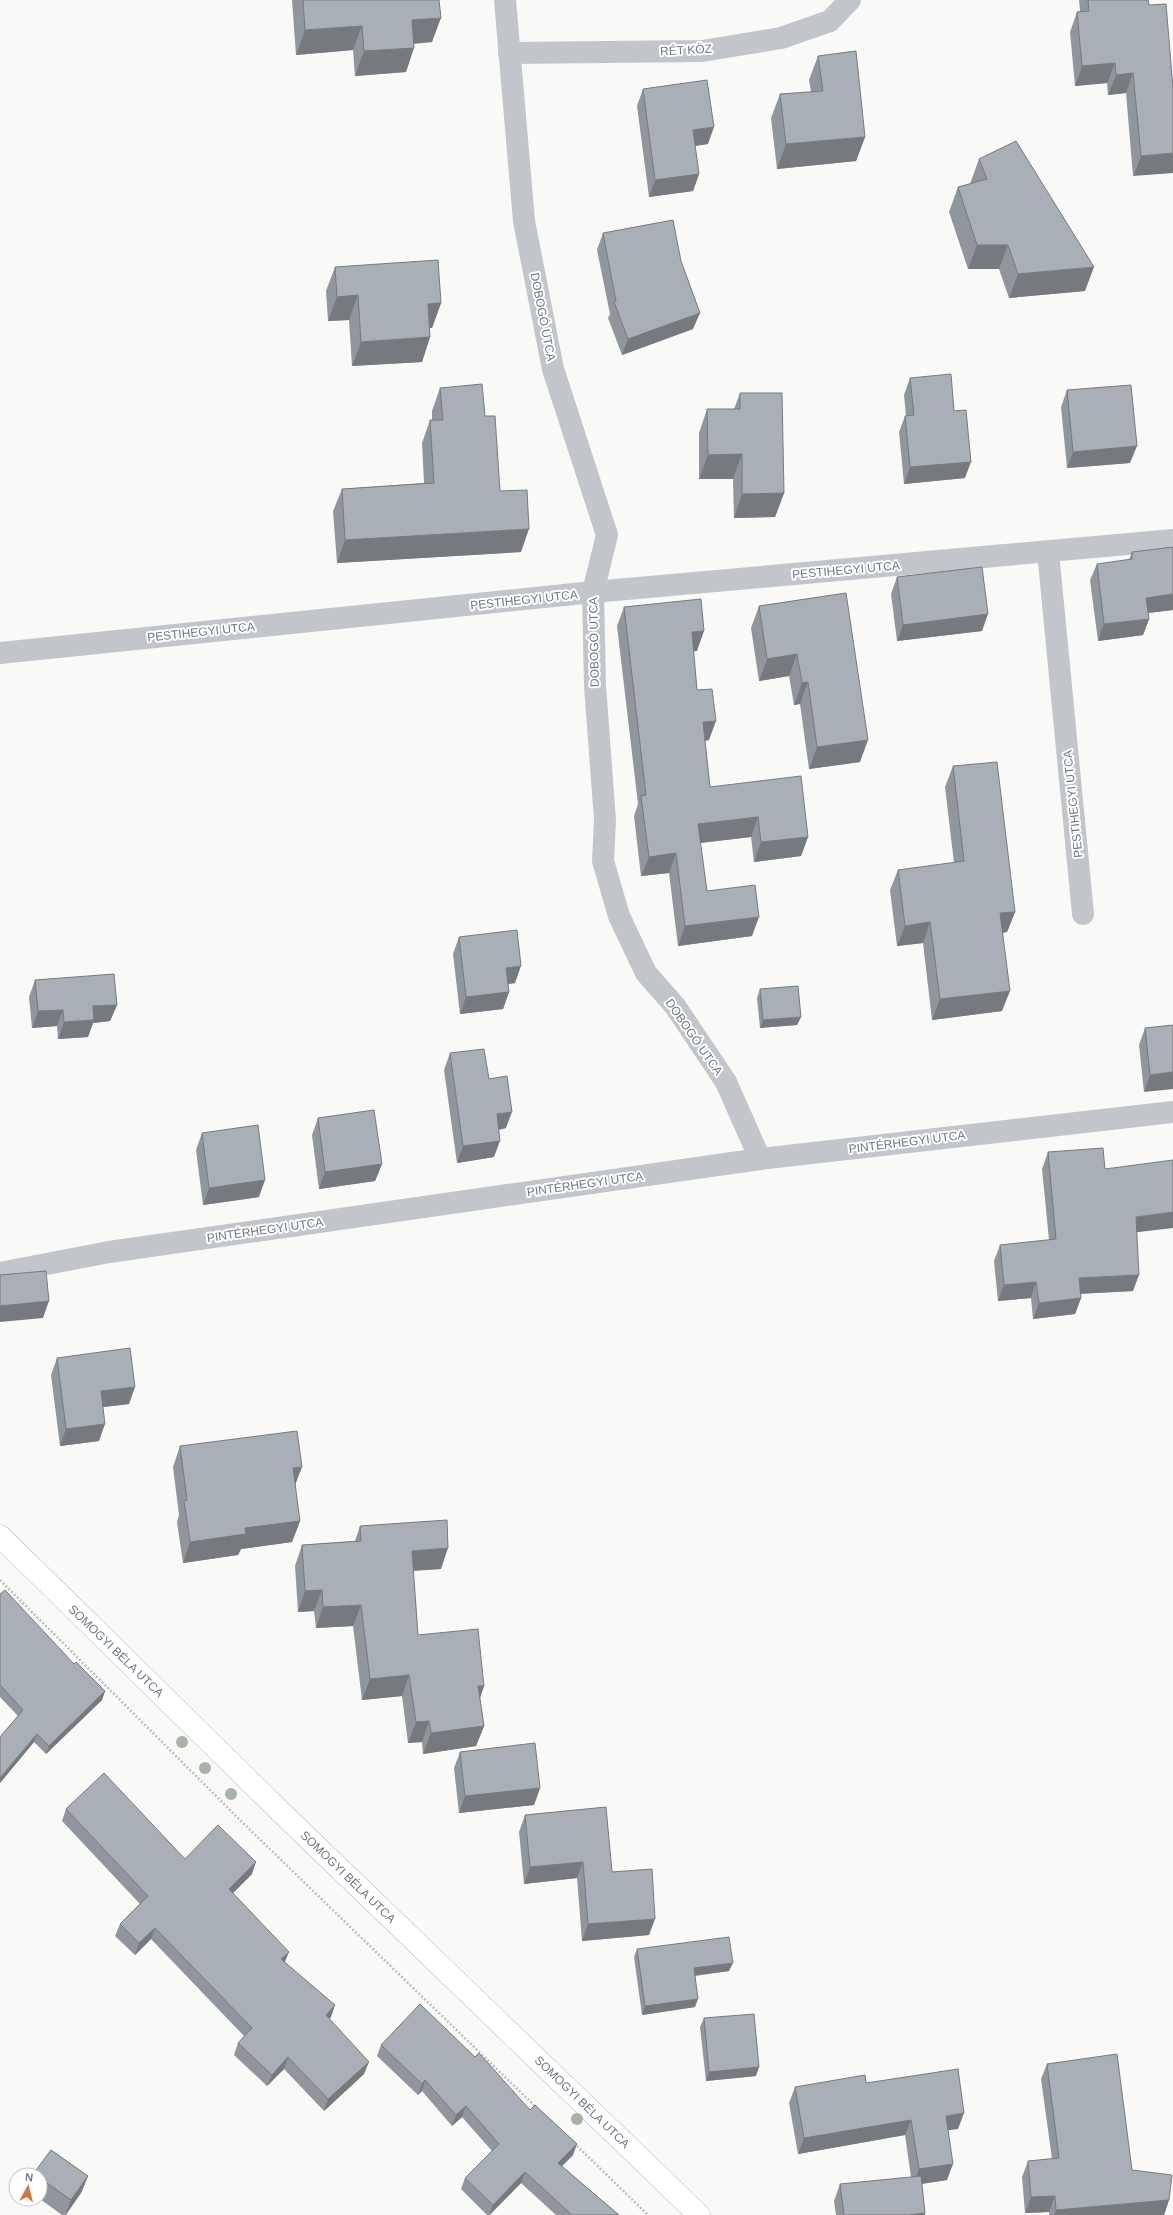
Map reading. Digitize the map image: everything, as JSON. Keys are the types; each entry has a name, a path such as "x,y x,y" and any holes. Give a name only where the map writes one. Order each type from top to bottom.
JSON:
{"main road":[{"name":"SOMOGYI BÉLA UTCA","path":"0,1536 286,1817 699,2215"}],"street":[{"name":"DOBOGÓ UTCA","path":"505,0 524,221 552,361 606,535 593,592 594,686 605,820 603,861 620,916 646,973 675,1006 726,1082 760,1159"},
{"name":"RÉT KÖZ","path":"509,53 702,51 781,38 830,20 850,0"},
{"name":"PESTIHEGYI UTCA","path":"0,653 593,592 1173,540"},
{"name":"PESTIHEGYI UTCA","path":"1048,552 1083,914"},
{"name":"PINTÉRHEGYI UTCA","path":"0,1273 108,1252 760,1159 1173,1112"}],"path":[{"path":"0,1580 244,1824 540,2111"},
{"path":"568,2138 648,2215"}],"building":[{"path":"303,0 439,0 441,18 412,20 414,48 364,51 362,26 305,30"},
{"path":"1088,0 1148,0 1149,5 1166,4 1173,88 1173,153 1141,156 1133,73 1116,75 1115,63 1082,66 1077,12 1089,11"},
{"path":"856,51 865,137 786,144 780,94 823,91 818,56"},
{"path":"707,80 714,127 693,130 699,174 655,180 643,89"},
{"path":"1016,141 1094,267 1018,274 1008,245 977,245 958,187 987,179 979,159"},
{"path":"673,220 681,261 700,313 628,339 614,302 616,301 603,233"},
{"path":"438,260 441,303 428,304 430,337 361,342 358,295 337,297 335,267"},
{"path":"951,374 954,411 966,410 971,462 910,467 905,416 914,415 910,378"},
{"path":"482,384 485,416 495,416 500,491 527,490 529,529 345,540 342,489 434,483 430,420 443,420 440,388"},
{"path":"1131,385 1137,446 1073,452 1067,390"},
{"path":"740,393 782,393 784,493 742,494 742,454 708,455 707,409 740,409"},
{"path":"1173,547 1173,594 1146,598 1149,619 1104,624 1097,564 1132,559 1132,552"},
{"path":"982,567 988,614 903,625 897,577"},
{"path":"846,593 868,740 817,747 808,682 802,683 797,654 767,659 759,606"},
{"path":"701,599 704,631 692,632 697,690 712,689 716,721 703,722 710,787 801,776 808,837 761,842 758,817 698,824 707,891 755,885 759,917 685,926 676,853 649,857 641,796 646,795 624,607"},
{"path":"997,762 1015,912 1000,913 1010,991 940,999 930,922 905,926 898,870 964,861 953,766"},
{"path":"517,930 521,966 506,968 509,992 466,997 459,937"},
{"path":"114,974 117,1005 93,1006 94,1020 64,1022 63,1010 38,1011 35,980"},
{"path":"798,986 801,1017 763,1020 760,989"},
{"path":"1173,1025 1173,1072 1150,1075 1145,1028"},
{"path":"484,1049 489,1079 507,1076 512,1112 497,1114 500,1141 463,1146 450,1053"},
{"path":"374,1110 382,1164 325,1172 318,1118"},
{"path":"258,1125 265,1180 209,1188 202,1133"},
{"path":"1103,1148 1105,1169 1173,1160 1173,1212 1136,1217 1139,1275 1079,1278 1081,1298 1039,1303 1036,1282 1004,1285 1000,1245 1056,1239 1048,1152"},
{"path":"46,1271 49,1301 0,1306 0,1275"},
{"path":"130,1348 135,1387 101,1391 105,1424 66,1429 57,1358"},
{"path":"297,1431 302,1467 293,1468 300,1521 245,1528 246,1534 190,1542 184,1501 187,1500 180,1446"},
{"path":"447,1520 448,1548 412,1551 418,1635 478,1629 484,1686 478,1686 484,1726 431,1733 429,1721 416,1722 409,1675 370,1679 361,1605 323,1607 322,1590 305,1591 302,1545 361,1541 360,1526"},
{"path":"5,1590 74,1664 76,1662 105,1691 49,1746 37,1734 0,1778 0,1737 23,1710 0,1685 0,1594"},
{"path":"535,1743 540,1788 465,1796 460,1752"},
{"path":"104,1773 185,1859 218,1825 256,1862 229,1889 289,1952 281,1959 335,2005 326,2015 369,2062 328,2099 288,2057 272,2075 238,2043 252,2028 155,1928 139,1943 120,1924 148,1896 66,1809"},
{"path":"606,1807 612,1872 652,1869 655,1919 588,1924 583,1862 530,1867 525,1815"},
{"path":"729,1937 733,1963 694,1968 698,1999 645,2006 637,1949"},
{"path":"420,2004 475,2057 479,2053 530,2110 535,2105 577,2144 558,2163 619,2215 572,2215 525,2172 493,2205 465,2178 499,2144 466,2106 456,2115 425,2080 422,2084 381,2045"},
{"path":"754,2014 759,2067 709,2072 704,2018"},
{"path":"1117,2054 1132,2170 1172,2175 1169,2200 1056,2210 1055,2196 1031,2197 1028,2161 1059,2158 1047,2064"},
{"path":"958,2069 964,2113 946,2116 953,2164 919,2169 911,2120 804,2138 795,2087 865,2075 866,2083"},
{"path":"51,2150 88,2176 71,2200 48,2184 48,2167 38,2167"},
{"path":"921,2176 925,2213 909,2215 844,2215 840,2184"}]}
